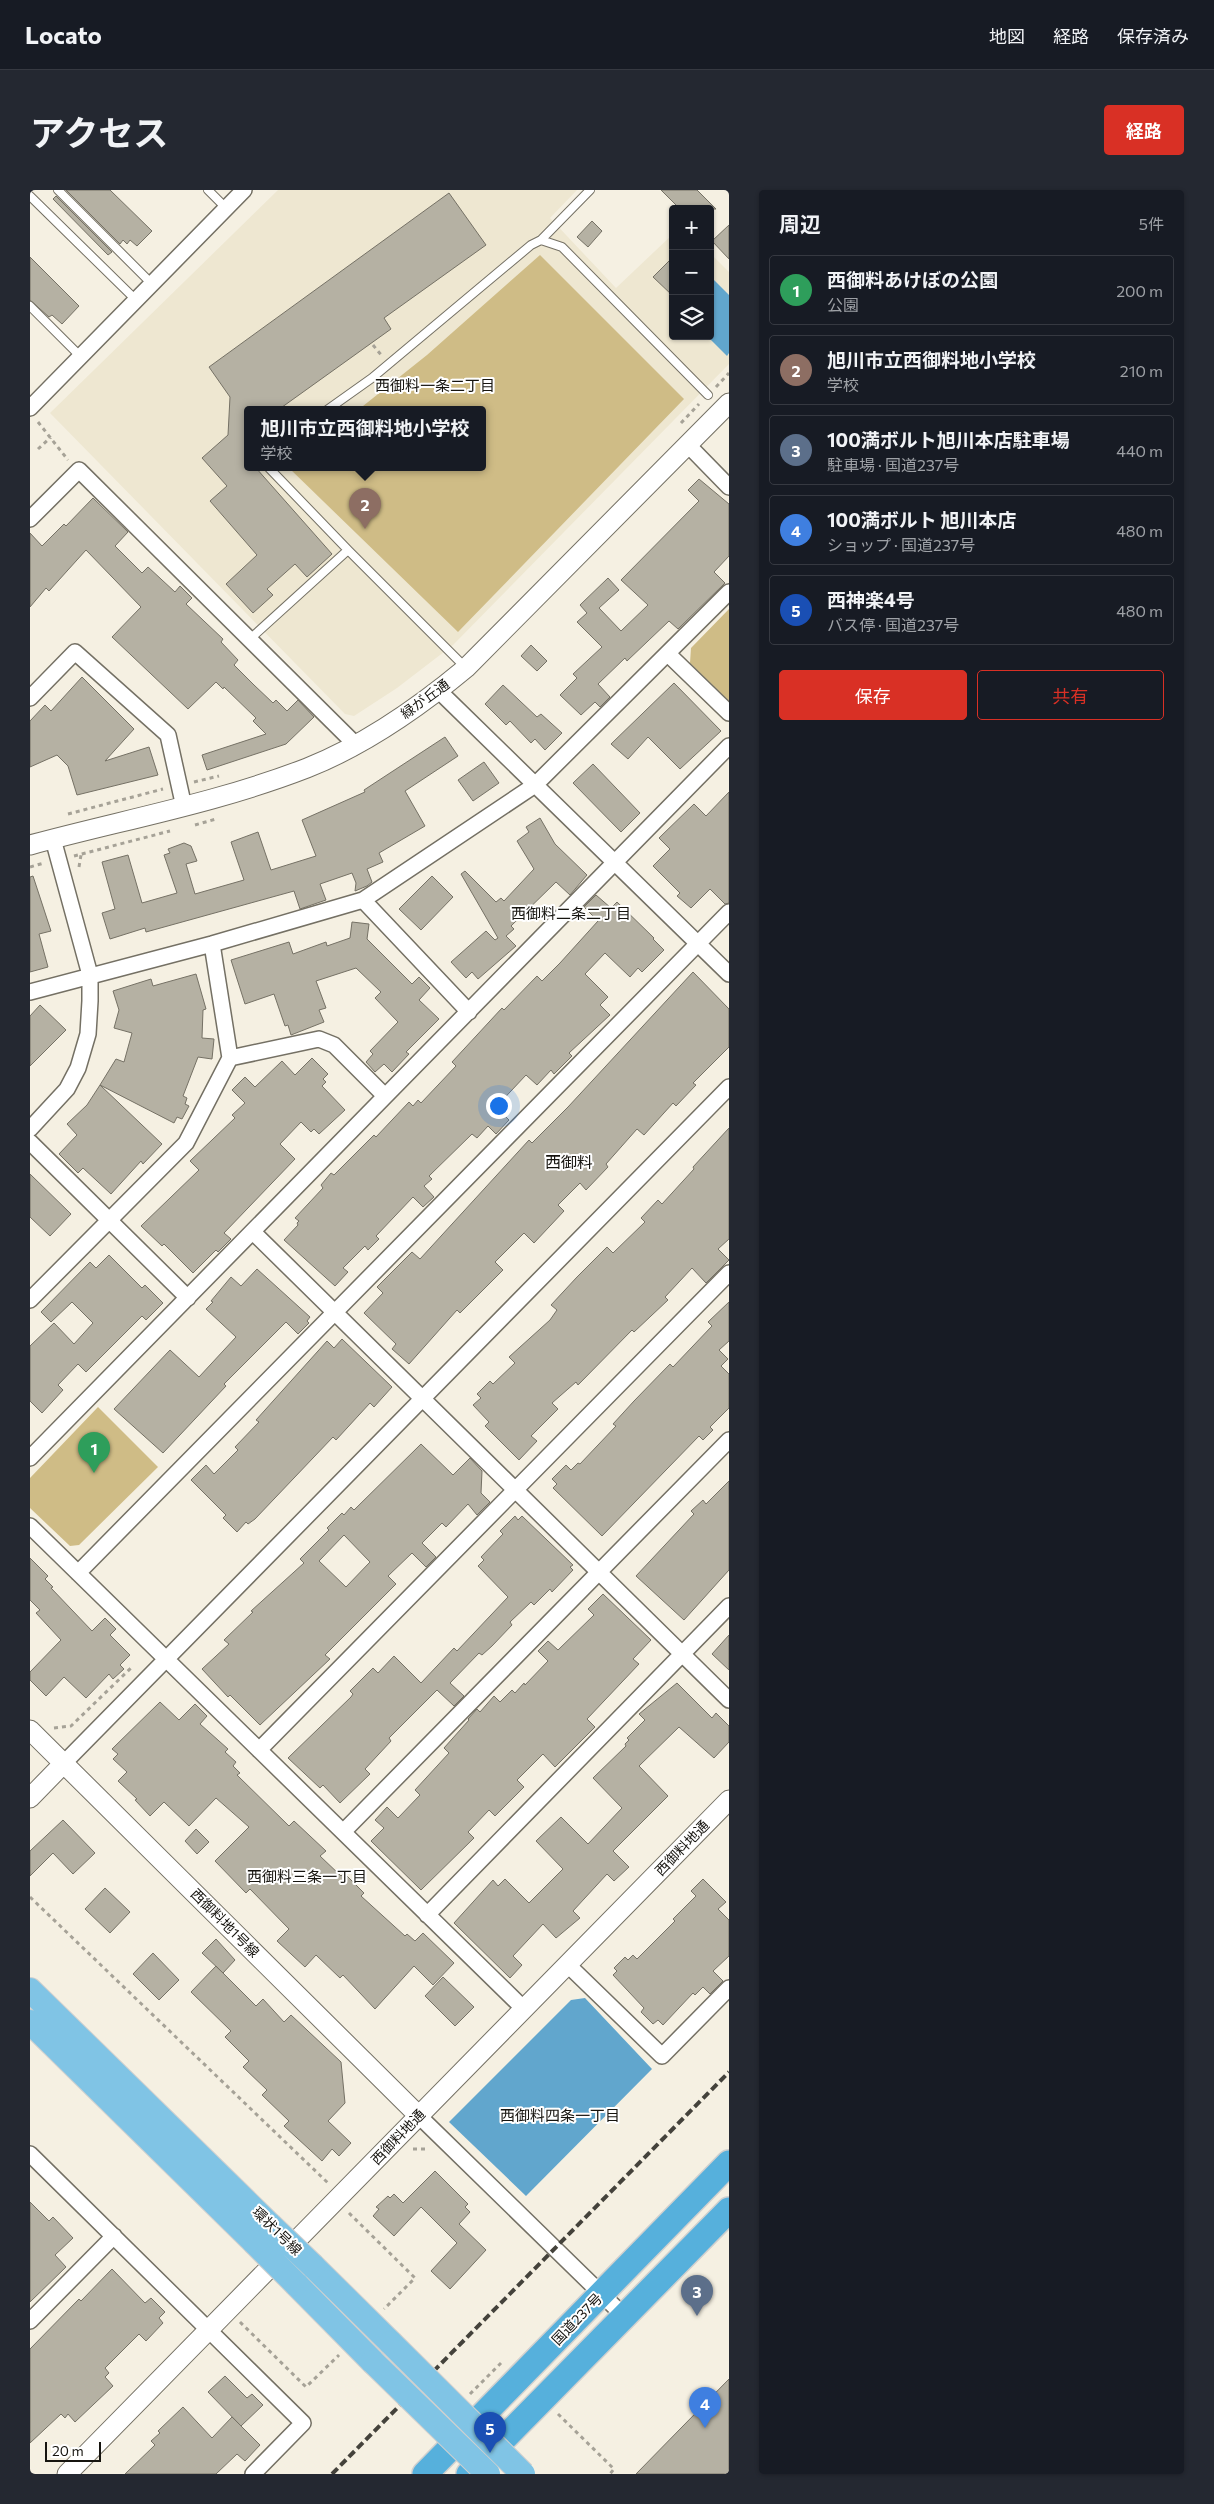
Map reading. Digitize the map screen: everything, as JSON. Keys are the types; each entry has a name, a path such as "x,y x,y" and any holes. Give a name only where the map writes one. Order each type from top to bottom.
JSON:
{"highway":[{"name":"国道237号","path":"425,2474 729,2163"},
{"path":"469,2474 729,2210"}],"main road":[{"name":"環状1号線","path":"30,1990 523,2474"},
{"name":"環状1号線","path":"30,2022 488,2474"}],"street":[{"path":"32,413 80,356 244,190"},
{"name":"緑が丘通","path":"30,845 184,806 308,768 355,744 439,691 466,668 729,404"},
{"path":"689,446 729,487"},
{"path":"30,519 79,470 355,744"},
{"path":"30,992 212,944 363,900 536,785 729,592"},
{"path":"30,698 75,652 168,735 184,806"},
{"path":"668,654 729,713"},
{"path":"439,691 729,974"},
{"path":"30,1458 729,746"},
{"path":"30,1129 67,1089 78,1068 88,1034 90,975 53,839"},
{"path":"363,900 468,1012"},
{"path":"78,1573 729,912"},
{"path":"30,1300 186,1143 230,1058 212,944"},
{"path":"230,1058 319,1039 334,1045 385,1096"},
{"path":"30,1798 729,1087"},
{"path":"30,1142 188,1298"},
{"path":"252,1232 729,1700"},
{"path":"259,1750 729,1273"},
{"path":"343,1832 729,1440"},
{"path":"30,1526 524,2009"},
{"path":"428,1915 729,1606"},
{"name":"西御料地1号線","path":"38,1727 64,1763 419,2116"},
{"name":"西御料地通","path":"67,2474 208,2330 344,2203 419,2116 729,1800"},
{"path":"567,1964 662,2056 729,1988"},
{"path":"419,2116 624,2316"},
{"path":"30,2154 303,2423 253,2474"},
{"path":"30,2321 114,2236"}],"lane":[{"path":"58,190 151,283"},
{"path":"208,190 226,208"},
{"path":"333,406 372,378 531,244 541,240 590,190"},
{"path":"30,196 135,299"},
{"path":"541,240 562,247 708,394"},
{"path":"30,306 80,356"},
{"path":"272,471 466,668"},
{"path":"250,639 348,550"}],"path":[{"path":"32,413 72,464"},
{"path":"38,449 51,437"},
{"path":"38,1727 71,1726 154,1647"},
{"path":"30,1897 344,2203 415,2278 380,2313"},
{"path":"238,2320 306,2387 340,2354"},
{"path":"558,2414 614,2469 610,2474"}],"shaded area":[{"path":"278,190 577,190 550,218 616,288 669,238 669,340 714,340 714,257 729,272 729,364 453,645 397,688 354,716 345,714 50,413"},
{"path":"540,255 684,399 458,632 292,471 486,471 486,406 363,406 427,355"},
{"path":"729,609 729,701 690,663 691,648"},
{"path":"98,1407 158,1467 79,1545 70,1546 30,1508 30,1478"}],"water":[{"path":"714,280 729,295 729,353 727,356 711,340 714,340"},
{"path":"585,1998 652,2069 526,2196 449,2122 571,2000"}],"building":[{"path":"66,190 110,190 152,231 137,246 130,240 127,244 123,240 120,244"},
{"path":"661,190 697,190 712,205 676,205"},
{"path":"449,193 486,245 384,318 391,329 284,406 244,406 244,471 259,471 332,554 307,577 295,564 267,589 273,595 253,613 226,584 257,555 210,501 227,486 202,458 228,435 230,397 209,367"},
{"path":"56,196 112,252 108,255 53,199"},
{"path":"592,221 602,231 588,247 577,237"},
{"path":"729,225 729,259 714,243 714,239"},
{"path":"30,257 79,306 62,324 52,315 49,317 30,300"},
{"path":"669,261 669,292 653,277"},
{"path":"699,479 729,504 729,556 714,572 725,583 678,629 669,621 627,661 625,658 598,684 610,697 600,707 595,702 581,715 560,695 577,678 573,674 602,647 577,622 587,613 580,605 608,578 619,590 599,608 621,631 648,605 621,580 699,501 688,490"},
{"path":"93,498 128,532 115,546 142,573 148,567 175,592 180,586 192,598 186,604 223,639 221,642 238,660 234,665 254,685 273,703 276,700 287,711 298,700 314,717 286,744 207,770 202,755 266,734 253,721 256,718 224,687 223,689 216,682 188,709 112,637 141,607 86,550 49,591 46,588 30,607 30,533 42,546 64,524 66,526"},
{"path":"531,645 547,661 537,671 521,656"},
{"path":"82,677 134,729 105,761 149,747 158,775 77,795 68,766 57,755 30,767 30,721 45,705 51,711"},
{"path":"674,683 721,731 680,769 648,737 628,759 611,744"},
{"path":"503,685 537,717 541,714 562,733 545,750 535,739 531,743 510,721 506,725 485,704"},
{"path":"445,737 458,756 405,791 425,826 379,853 383,862 367,869 372,882 367,886 355,891 356,883 352,873 320,884 326,900 300,909 294,891 146,932 145,928 110,939 102,913 115,909 102,862 128,855 142,903 177,893 164,855 170,853 168,849 184,843 191,846 197,861 186,864 195,894 244,880 231,842 258,832 271,870 316,856 302,820 365,792 364,790"},
{"path":"484,762 499,783 473,801 458,780"},
{"path":"593,764 640,813 621,832 573,783"},
{"path":"729,792 729,903 725,904 710,889 691,908 677,896 680,893 653,866 670,849 659,838 694,804 706,816"},
{"path":"540,818 555,844 587,875 570,895 556,882 511,926 514,929 506,936 516,946 478,979 472,972 466,978 451,962 486,931 495,940 498,938 461,874 465,871 496,902 501,898 504,901 534,869 517,841 529,832 526,827"},
{"path":"33,876 51,931 39,934 48,967 30,972 30,877"},
{"path":"432,876 453,897 421,930 399,909"},
{"path":"596,895 611,908 617,902 664,950 642,972 638,968 630,977 605,953 585,974 608,997 600,1005 610,1015 569,1053 572,1056 554,1074 551,1070 537,1085 526,1075 496,1107 509,1120 496,1134 488,1126 477,1138 472,1134 429,1176 432,1179 424,1186 434,1197 423,1207 413,1197 376,1236 379,1239 368,1250 365,1246 343,1268 348,1272 335,1286 284,1240 298,1225 299,1221 295,1218 323,1188 321,1185 331,1173 334,1175 374,1135 376,1137 409,1102 413,1106 418,1100 421,1103 456,1066 452,1062 502,1008 504,1010 537,976 542,981 560,963 598,921 584,907"},
{"path":"352,922 369,924 367,939 412,984 419,977 430,988 419,1000 439,1019 406,1052 409,1054 392,1072 384,1064 375,1072 366,1062 373,1054 370,1051 398,1022 375,998 381,992 356,968 316,981 326,1008 319,1010 324,1022 291,1035 288,1025 285,1026 274,994 245,1004 231,960 289,942 293,954 326,942 327,946 350,938"},
{"path":"693,972 729,1009 729,1047 693,1083 696,1085 676,1106 673,1103 644,1135 637,1129 606,1164 608,1167 586,1190 580,1183 558,1205 564,1211 534,1243 524,1233 495,1262 503,1270 460,1313 457,1310 409,1364 392,1349 396,1344 364,1313 383,1293 377,1287 412,1252 420,1259 529,1140 532,1143 568,1107"},
{"path":"196,974 206,1009 203,1010 202,1038 214,1039 212,1059 198,1057 183,1096 187,1098 185,1104 189,1106 182,1119 177,1117 174,1123 100,1085 116,1059 124,1062 132,1033 114,1028 119,1010 113,991 151,979 153,986"},
{"path":"40,1005 66,1030 30,1066 30,1016"},
{"path":"312,1058 328,1074 323,1079 326,1082 322,1086 345,1110 319,1134 314,1129 311,1132 301,1122 280,1144 295,1159 224,1233 231,1239 218,1252 216,1250 193,1273 164,1244 162,1246 141,1226 199,1170 190,1161 235,1118 232,1115 245,1103 232,1090 245,1077 255,1087 282,1061 295,1075"},
{"path":"100,1085 162,1144 143,1164 141,1161 111,1194 83,1168 78,1173 59,1154 77,1135 67,1124 87,1105"},
{"path":"729,1128 729,1239 718,1249 729,1260 706,1283 692,1268 665,1297 668,1300 634,1332 632,1330 578,1385 576,1382 552,1403 558,1409 531,1436 537,1441 519,1460 485,1426 489,1422 473,1405 481,1398 477,1394 490,1381 493,1384 515,1363 509,1357 550,1320 557,1310 551,1305 577,1277 607,1247 613,1253 645,1222 641,1218 658,1200 662,1204"},
{"path":"30,1174 71,1214 50,1236 30,1217"},
{"path":"109,1255 142,1288 145,1285 163,1303 146,1320 142,1316 86,1372 78,1364 58,1385 63,1390 42,1413 30,1401 30,1346 54,1323 74,1344 93,1323 72,1302 51,1322 41,1312 90,1262 96,1268"},
{"path":"257,1269 310,1317 307,1321 309,1323 298,1334 286,1322 224,1384 226,1386 163,1453 114,1409 170,1350 199,1377 236,1337 206,1309 231,1277 241,1286"},
{"path":"729,1302 729,1341 719,1350 728,1359 721,1366 729,1374 729,1408 710,1427 713,1430 703,1440 699,1436 602,1536 553,1488 557,1484 552,1479 566,1465 571,1470 578,1463 580,1464 616,1426 613,1424 634,1401 670,1364 673,1367 712,1326 708,1322"},
{"path":"342,1339 392,1387 374,1407 370,1403 336,1440 333,1437 255,1519 248,1524 246,1522 237,1532 223,1518 226,1515 191,1480 206,1465 214,1474 238,1450 235,1447 259,1422 256,1420 327,1341 334,1348"},
{"path":"421,1444 453,1475 470,1458 482,1471 481,1493 490,1502 477,1515 468,1504 446,1527 442,1523 422,1543 436,1557 426,1567 412,1553 388,1576 396,1584 325,1655 330,1659 260,1725 230,1695 228,1697 202,1669 229,1644 224,1640 253,1612 251,1611 304,1563 300,1559 329,1530 327,1528 351,1507 354,1510","holes":["344,1535 370,1562 346,1587 319,1561"]},
{"path":"729,1481 729,1570 684,1620 636,1576 694,1514 691,1511 703,1500 706,1504"},
{"path":"515,1516 518,1520 522,1516 573,1565 570,1567 573,1570 552,1592 550,1589 534,1605 531,1602 510,1622 512,1625 492,1646 482,1655 479,1653 450,1683 464,1696 454,1706 437,1690 389,1738 391,1741 365,1769 370,1774 340,1803 323,1785 320,1788 288,1758 351,1697 353,1694 350,1691 373,1668 378,1673 394,1656 421,1683 454,1648 457,1651 508,1597 478,1566 484,1560 481,1557 503,1534 500,1531"},
{"path":"30,1558 48,1576 45,1579 53,1587 51,1588 92,1631 105,1618 116,1629 110,1635 130,1655 120,1665 124,1669 113,1679 109,1674 86,1698 64,1677 46,1696 30,1680 30,1672 61,1640 36,1613 40,1610 30,1600"},
{"path":"603,1594 651,1640 633,1659 639,1664 587,1719 595,1727 555,1767 543,1754 517,1780 524,1787 495,1816 489,1810 468,1832 474,1838 421,1890 371,1841 384,1828 375,1820 387,1807 398,1818 420,1795 415,1790 449,1753 444,1748 477,1709 480,1712 494,1696 500,1702 512,1690 515,1693 524,1683 525,1685 548,1661 538,1651 548,1641 558,1650 594,1615 588,1609"},
{"path":"729,1635 729,1670 712,1654"},
{"path":"677,1683 712,1718 716,1713 729,1726 729,1742 714,1758 679,1727 639,1766 668,1796 613,1851 629,1867 614,1881 607,1874 573,1911 580,1918 556,1938 543,1924 513,1956 522,1965 510,1978 454,1923 493,1880 498,1886 505,1879 529,1903 563,1869 536,1841 561,1817 588,1844 622,1808 593,1778 626,1746 625,1744 629,1740 627,1738 645,1720 639,1714"},
{"path":"160,1702 179,1720 195,1704 207,1716 200,1724 228,1749 225,1752 236,1762 233,1766 240,1773 237,1775 289,1826 294,1821 326,1851 320,1856 341,1876 344,1873 364,1893 361,1896 405,1936 407,1934 415,1941 423,1933 454,1963 433,1985 414,1966 375,2009 343,1975 340,1978 316,1955 305,1967 277,1941 289,1929 250,1889 246,1893 215,1861 249,1827 216,1798 189,1826 164,1802 150,1816 135,1800 137,1799 118,1781 127,1772 113,1759 118,1754 112,1749"},
{"path":"63,1820 95,1853 73,1874 53,1853 30,1876 30,1851"},
{"path":"196,1829 209,1842 197,1854 185,1841"},
{"path":"703,1879 726,1902 718,1909 729,1920 729,1956 713,1971 723,1981 710,1994 703,1987 695,1995 693,1993 663,2025 658,2020 653,2024 641,2012 644,2008 613,1975 617,1971 614,1968 625,1957 628,1960 633,1955 637,1959 675,1921 673,1919 696,1896 691,1891"},
{"path":"105,1888 130,1912 110,1933 85,1909"},
{"path":"216,1939 235,1960 223,1973 202,1953"},
{"path":"153,1953 179,1980 159,2000 133,1974"},
{"path":"216,1966 256,2006 263,1999 284,2022 291,2015 341,2062 345,2103 328,2121 351,2143 339,2156 332,2149 322,2161 284,2126 289,2121 262,2095 267,2090 243,2067 249,2061 225,2037 231,2031 191,1992"},
{"path":"443,1977 474,2007 455,2026 425,1996"},
{"path":"435,2171 468,2204 465,2207 470,2212 459,2224 486,2250 450,2289 431,2271 457,2243 421,2207 394,2236 373,2216 379,2209 376,2207 388,2196 390,2198 394,2194 403,2203"},
{"path":"30,2202 49,2221 53,2217 73,2238 55,2255 66,2267 30,2302"},
{"path":"112,2269 145,2303 151,2298 165,2312 159,2318 163,2323 146,2341 139,2334 105,2368 109,2373 105,2377 113,2386 75,2422 68,2414 65,2418 61,2414 30,2443 30,2349 79,2299 81,2301"},
{"path":"225,2376 247,2398 252,2394 263,2405 241,2426 208,2392"},
{"path":"729,2379 729,2474 636,2474"},
{"path":"183,2407 212,2438 232,2417 260,2445 245,2461 237,2454 216,2474 125,2474 155,2445 151,2441 160,2433 158,2431"}],"railway":[{"path":"332,2474 729,2072"}],"place":[{"name":"旭川市立西御料地小学校","path":"365,529"},
{"name":"西御料あけぼの公園","path":"94,1473"},
{"name":"100満ボルト旭川本店駐車場","path":"697,2316"},
{"name":"100満ボルト 旭川本店","path":"705,2428"},
{"name":"西神楽4号","path":"490,2453"}],"district":[{"name":"西御料一条二丁目","path":"435,386"},
{"name":"西御料二条二丁目","path":"571,914"},
{"name":"西御料","path":"569,1162"},
{"name":"西御料三条一丁目","path":"307,1877"},
{"name":"西御料四条一丁目","path":"560,2116"}]}
